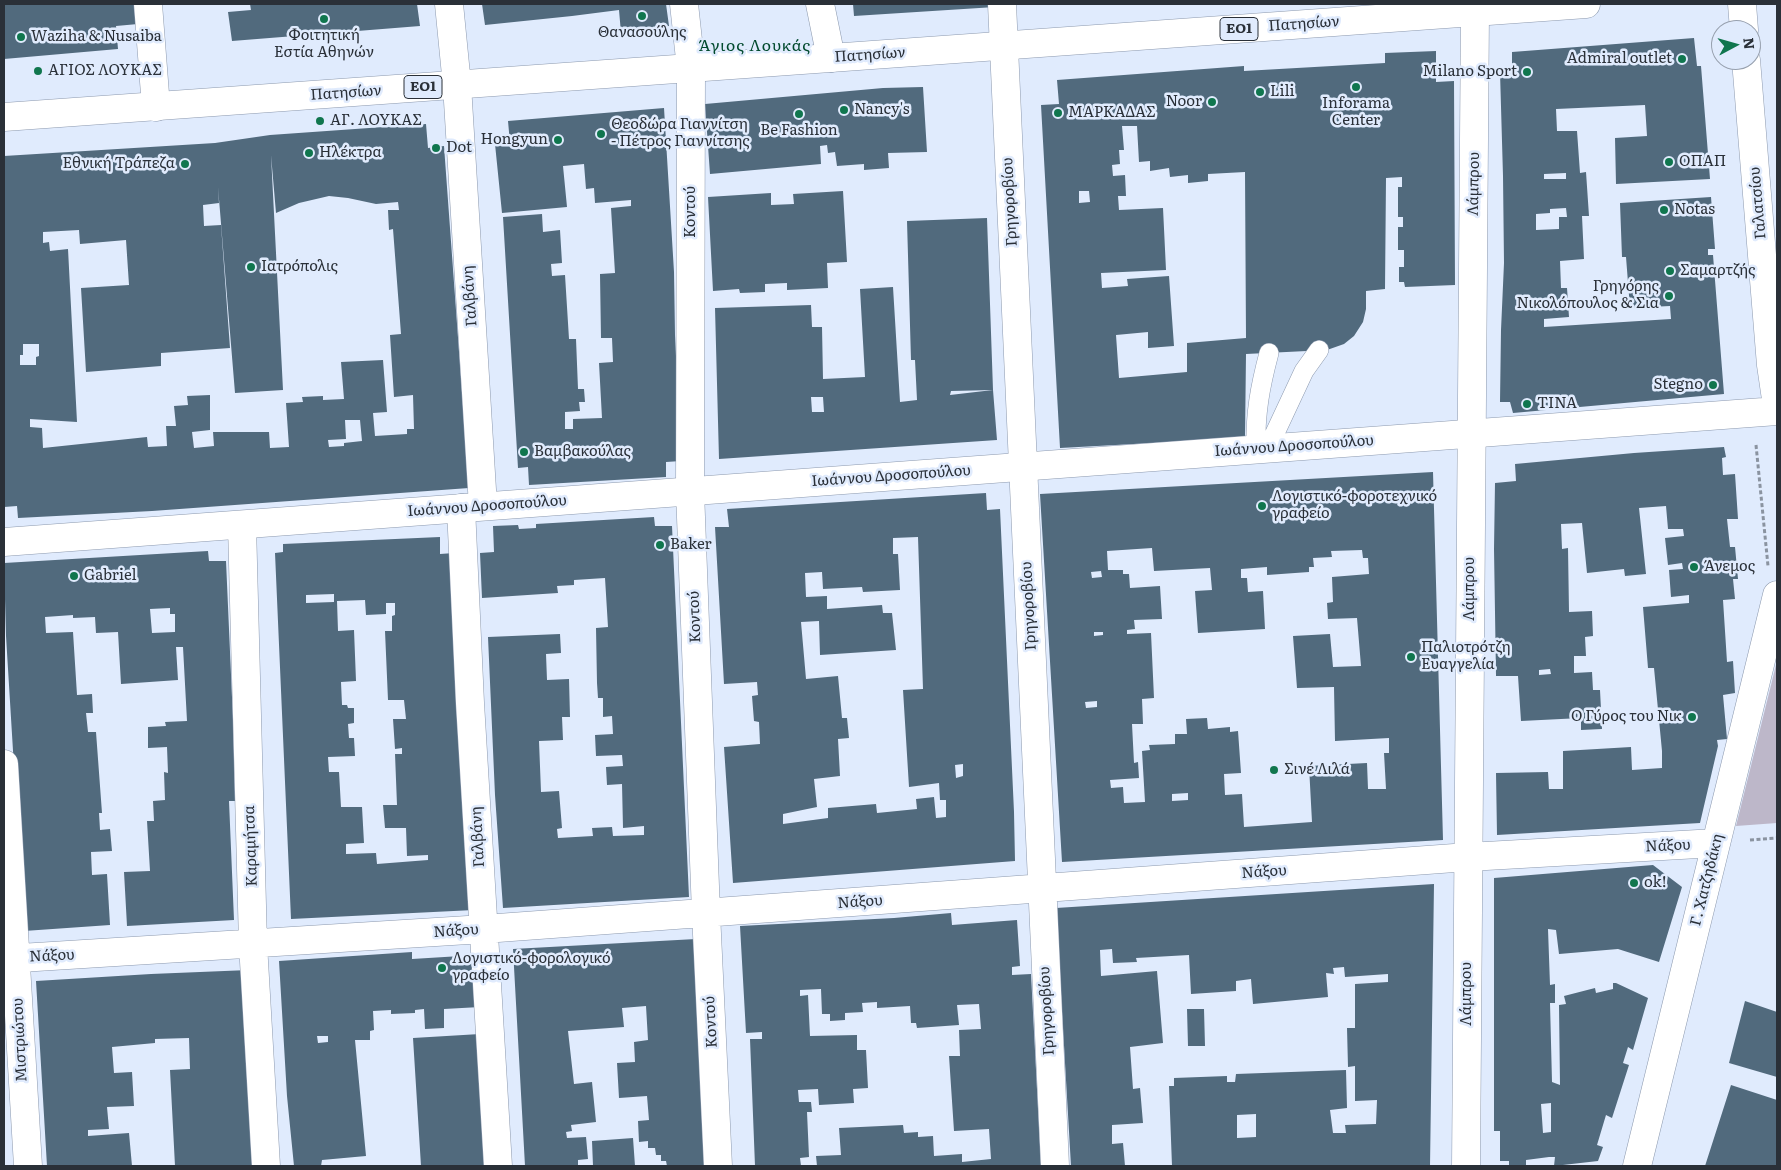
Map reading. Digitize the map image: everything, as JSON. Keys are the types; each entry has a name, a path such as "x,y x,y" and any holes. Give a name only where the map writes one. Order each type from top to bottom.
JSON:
{"street":[{"path":"148,4 156,107"},
{"name":"Γαλβάνη","path":"449,4 457,85 484,929 498,1166"},
{"name":"Κοντού","path":"684,4 691,68 690,491 706,913 718,1166"},
{"path":"820,4 831,58"},
{"name":"Γρηγοροβίου","path":"1002,4 1055,1166"},
{"name":"Πατησίων","path":"4,117 1475,12 1540,5 1586,4"},
{"path":"1742,4 1743,20"},
{"name":"Λάμπρου","path":"1466,1166 1475,12"},
{"name":"Γαλατσίου","path":"1747,70 1771,365 1777,406"},
{"name":"Ιωάννου Δροσοπούλου","path":"4,542 1777,411"},
{"name":"Καραμήτσα","path":"242,524 253,944 266,1166"},
{"name":"Γ. Χατζηδάκη","path":"1637,1166 1777,594"},
{"name":"Μιστριώτου","path":"4,764 10,958 28,1166"},
{"name":"Νάξου","path":"10,958 484,929 1468,857 1716,843"}],"lane":[{"path":"1262,449 1304,371 1319,350"},
{"path":"1262,449 1255,424 1260,388 1269,353"}],"shaded area":[{"path":"1777,661 1777,823 1736,826"}],"building":[{"path":"4,4 141,4 138,24 116,26 118,49 4,59"},
{"name":"Φοιτητική Εστία Αθηνών","path":"250,4 417,4 420,26 232,41 228,12 251,10"},
{"path":"482,4 666,4 669,26 621,33 619,10 485,25"},
{"path":"853,4 995,4 995,7 854,16"},
{"path":"1694,38 1697,66 1701,66 1710,179 1616,184 1615,138 1647,136 1645,105 1556,109 1557,131 1577,131 1580,173 1586,172 1589,216 1582,216 1584,259 1560,261 1561,288 1567,288 1569,317 1544,319 1544,327 1671,319 1670,306 1630,308 1626,257 1622,257 1620,203 1711,197 1715,249 1708,249 1708,255 1713,255 1724,394 1513,413 1510,402 1500,402 1504,263 1500,72 1512,72 1512,52","holes":["1566,173 1566,179 1544,179 1544,174","1566,208 1567,217 1559,217 1559,229 1536,230 1536,214 1550,213 1550,209"]},
{"path":"1436,51 1436,82 1454,81 1455,285 1405,287 1404,282 1399,282 1399,267 1404,267 1404,250 1398,250 1398,227 1403,227 1403,217 1398,217 1398,187 1402,187 1402,177 1386,178 1385,289 1366,291 1366,309 1363,322 1354,336 1344,344 1327,350 1246,354 1245,438 1060,448 1041,105 1059,104 1057,80 1244,66 1244,71 1385,63 1385,53","holes":["1122,126 1137,126 1139,162 1150,161 1150,171 1169,168 1170,177 1188,175 1188,183 1208,181 1208,174 1245,172 1246,338 1187,343 1187,372 1119,378 1116,335 1148,332 1148,348 1174,346 1169,276 1127,279 1128,286 1102,288 1101,273 1166,270 1163,208 1119,210 1118,196 1126,196 1125,175 1113,176 1112,165 1120,164 1119,150 1124,150","1079,191 1089,191 1090,202 1079,203"]},
{"path":"923,87 927,152 888,153 889,168 864,170 864,164 837,166 835,152 828,153 827,145 820,146 821,164 710,174 705,104 883,88"},
{"path":"664,108 674,272 681,461 666,462 666,477 529,485 528,467 518,468 503,217 542,214 543,232 560,230 562,263 551,264 552,276 565,275 569,339 576,339 578,389 584,389 585,402 579,402 580,411 565,412 565,429 573,429 573,419 602,418 599,363 613,362 612,338 601,338 600,274 615,273 611,208 631,206 631,200 595,203 594,188 586,189 584,164 563,166 567,207 502,213 495,144 510,143 508,121"},
{"path":"426,124 428,148 444,146 469,488 152,511 18,518 17,506 4,507 4,156 215,143 270,135","holes":["271,155 276,213 299,203 329,196 376,204 398,202 399,210 388,210 389,230 393,229 401,334 390,335 394,397 413,395 414,429 407,429 407,434 375,436 373,413 387,412 383,360 341,362 344,399 323,400 323,396 302,397 303,402 286,403 289,447 270,448 269,432 213,432 214,446 194,448 192,432 210,430 210,395 187,396 188,405 174,406 176,426 166,426 167,446 148,447 147,437 43,448 42,428 30,427 30,419 77,422 68,249 50,251 49,242 43,243 43,232 79,230 80,244 126,240 129,285 81,288 86,372 161,366 161,353 230,348 221,225 204,226 203,205 219,203 218,187 235,393 283,390","23,344 39,344 39,356 36,357 36,365 20,365 20,355 23,355","345,420 360,420 362,441 344,443 344,446 329,447 328,440 346,439"]},
{"path":"843,191 847,262 827,263 828,288 787,290 787,283 765,284 765,292 740,293 739,289 713,291 708,197 771,193 771,205 794,204 793,194"},
{"path":"987,218 993,390 997,440 719,459 715,308 811,305 812,327 822,327 823,379 865,377 860,289 893,287 900,402 917,400 915,360 911,360 907,221","holes":["993,390 950,395 951,391","811,397 823,397 824,412 812,412"]},
{"path":"1724,447 1726,457 1722,458 1723,475 1735,474 1738,519 1727,519 1730,547 1735,547 1738,579 1733,579 1735,599 1723,600 1727,662 1733,661 1735,693 1723,695 1727,739 1717,740 1718,746 1700,823 1497,835 1496,773 1548,772 1549,789 1563,789 1563,751 1631,747 1632,770 1662,768 1654,668 1648,668 1643,607 1689,603 1689,595 1671,597 1669,570 1683,569 1682,563 1668,565 1665,538 1684,536 1683,529 1668,529 1666,506 1639,508 1646,574 1625,576 1624,569 1587,573 1582,523 1561,524 1562,549 1568,548 1569,612 1592,611 1593,636 1585,637 1586,656 1574,656 1574,673 1592,672 1593,690 1600,690 1602,729 1581,730 1581,718 1521,721 1518,676 1496,676 1495,483 1516,481 1515,464","holes":["1550,669 1551,674 1539,675 1539,670"]},
{"path":"1433,472 1443,840 1062,862 1040,494","holes":["1152,548 1154,571 1210,568 1212,590 1195,591 1198,633 1265,629 1263,591 1248,592 1247,578 1241,578 1241,569 1267,567 1267,575 1309,572 1309,567 1314,567 1313,558 1332,557 1331,551 1362,550 1363,558 1368,558 1369,574 1332,577 1333,602 1327,603 1328,619 1357,618 1361,666 1333,667 1330,634 1293,636 1297,688 1334,687 1335,741 1389,738 1389,753 1384,753 1386,789 1368,789 1367,763 1309,766 1312,822 1244,827 1242,794 1225,795 1224,774 1241,773 1238,731 1230,732 1230,727 1208,729 1207,718 1186,719 1187,734 1175,734 1175,744 1149,745 1150,750 1142,751 1145,802 1124,803 1123,787 1111,788 1110,780 1139,778 1138,762 1134,763 1132,724 1143,724 1142,699 1154,698 1151,633 1127,634 1127,630 1135,629 1134,620 1162,619 1160,586 1130,588 1129,574 1123,574 1123,570 1108,570 1107,551","1101,571 1102,577 1092,578 1091,572","1094,632 1103,632 1103,635 1094,636","1097,701 1097,707 1086,708 1085,702","1188,793 1188,800 1172,801 1172,794"]},
{"path":"986,493 987,510 1000,509 1015,861 733,883 724,747 760,744 759,722 754,721 752,696 758,695 757,682 724,684 715,527 729,527 727,509","holes":["918,537 923,689 903,690 909,787 939,783 940,800 946,800 946,817 936,818 934,797 916,799 917,809 877,813 876,804 828,808 828,818 783,824 783,814 817,807 814,779 840,776 838,739 849,738 847,718 842,718 838,676 806,679 801,622 819,621 820,655 896,650 892,613 883,613 882,605 827,609 827,596 806,597 805,573 822,572 823,589 862,587 863,592 900,590 898,554 893,554 893,538","963,764 963,776 956,778 955,765"]},
{"path":"654,517 655,526 672,526 689,897 503,908 495,795 488,637 560,634 561,653 546,654 547,680 569,679 570,717 562,717 563,740 539,741 541,792 559,791 562,828 557,829 558,838 593,836 592,828 612,827 613,836 644,835 644,826 623,828 622,784 607,785 606,767 623,766 622,755 596,756 595,735 613,734 612,716 603,717 603,698 598,698 597,683 596,628 608,627 605,578 574,580 574,585 557,586 558,593 482,598 480,553 494,552 493,526 518,525 519,529 536,528 536,524"},
{"path":"440,537 440,554 454,553 474,910 291,919 275,553 283,552 283,544","holes":["334,594 334,602 306,603 306,595","365,600 366,615 386,614 386,603 395,603 395,615 392,616 392,631 385,631 388,700 404,700 406,719 393,719 395,749 402,748 402,754 395,754 397,805 383,805 385,828 406,828 407,856 428,855 428,860 377,864 376,853 346,854 346,844 364,843 362,807 341,807 339,772 329,772 328,757 355,756 354,738 349,738 348,724 354,723 354,708 342,705 341,682 356,681 354,630 338,631 337,601"]},
{"path":"208,551 209,561 226,561 235,801 229,801 234,920 127,926 124,872 150,871 147,821 154,821 153,801 165,800 164,772 168,773 167,747 148,748 148,727 166,726 165,722 187,721 183,647 176,647 178,680 121,684 118,632 96,633 95,617 73,618 73,615 45,617 46,633 73,632 77,695 92,694 93,713 86,713 88,732 96,732 102,813 99,813 100,830 110,829 112,851 91,852 92,875 107,874 110,925 24,931 6,636 4,563","holes":["170,608 170,614 175,614 175,632 152,633 150,609"]},
{"path":"1653,865 1682,887 1659,962 1618,949 1559,954 1556,930 1548,929 1550,985 1555,984 1555,1003 1550,1003 1552,1082 1560,1085 1559,1005 1566,1004 1564,996 1595,988 1596,993 1613,989 1613,983 1616,983 1648,998 1633,1050 1628,1047 1623,1063 1629,1065 1612,1118 1606,1115 1597,1145 1603,1147 1598,1161 1554,1166 1555,1157 1549,1157 1526,1160 1526,1165 1509,1166 1509,1161 1500,1161 1500,1131 1494,1131 1494,878","holes":["1551,1103 1551,1132 1543,1133 1541,1104"]},
{"path":"1434,884 1430,1166 1172,1166 1169,1086 1174,1086 1174,1078 1227,1076 1227,1082 1235,1082 1236,1074 1346,1070 1347,1108 1330,1110 1333,1133 1346,1133 1345,1125 1376,1124 1377,1100 1355,1101 1355,1066 1348,1067 1347,1028 1355,1028 1355,984 1388,982 1388,974 1345,977 1344,967 1333,968 1334,974 1326,973 1328,997 1253,1004 1251,979 1236,981 1236,991 1191,994 1189,955 1136,958 1137,962 1113,963 1112,949 1100,950 1101,976 1157,971 1163,1043 1130,1047 1133,1089 1140,1088 1143,1123 1112,1125 1112,1144 1123,1143 1125,1166 1071,1166 1056,908","holes":["1256,1114 1256,1137 1237,1138 1237,1115"]},
{"path":"951,913 952,925 1017,920 1020,966 1012,967 1012,975 1031,974 1041,1166 817,1166 816,1156 841,1155 839,1128 903,1125 904,1133 918,1132 918,1137 933,1136 934,1156 962,1154 962,1162 991,1159 989,1129 954,1131 949,1056 960,1056 959,1030 981,1029 979,1004 957,1005 959,1025 917,1028 916,1023 911,1023 910,1006 877,1008 877,1002 862,1003 863,1012 845,1013 845,1020 830,1021 830,1014 822,1014 821,989 800,990 800,996 808,995 810,1036 857,1035 857,1050 866,1050 868,1088 853,1089 854,1103 819,1105 818,1089 798,1090 799,1102 811,1102 812,1112 807,1112 809,1157 800,1158 801,1166 755,1166 750,1039 762,1039 762,1032 746,1033 740,926"},
{"path":"696,939 709,1166 667,1166 666,1161 661,1161 661,1155 656,1155 655,1148 648,1148 648,1141 639,1142 638,1121 649,1120 647,1096 619,1098 617,1063 635,1062 634,1042 648,1040 646,1006 622,1008 624,1027 568,1031 574,1084 592,1082 596,1122 571,1125 572,1131 566,1132 567,1138 586,1137 588,1159 578,1160 578,1166 525,1166 513,949"},
{"path":"412,952 412,959 477,955 480,1007 444,1009 444,1028 425,1029 424,1009 415,1010 415,1013 391,1014 391,1010 373,1011 374,1030 370,1031 370,1040 355,1040 366,1156 322,1160 321,1166 294,1166 287,1096 279,961","holes":["317,1036 328,1036 328,1042 318,1043"]},
{"path":"249,970 256,1166 175,1166 170,1070 190,1069 189,1038 155,1039 155,1043 112,1047 114,1073 132,1072 134,1106 107,1107 109,1129 88,1130 88,1136 129,1133 132,1166 47,1166 36,981"},
{"path":"1745,1001 1777,1012 1777,1077 1729,1063"},
{"path":"1187,1009 1204,1009 1205,1046 1188,1046"},
{"path":"480,1034 487,1166 421,1166 413,1038"},
{"path":"1731,1085 1777,1100 1777,1166 1705,1166"},
{"path":"633,1138 635,1166 593,1166 592,1141"}],"place":[{"name":"Θανασούλης","path":"642,16"},
{"name":"Φοιτητική Εστία Αθηνών","path":"324,19"},
{"name":"Waziha & Nusaiba","path":"21,37"},
{"name":"Admiral outlet","path":"1682,59"},
{"name":"ΑΓΙΟΣ ΛΟΥΚΑΣ","path":"38,71"},
{"name":"Milano Sport","path":"1527,72"},
{"name":"Inforama Center","path":"1356,87"},
{"name":"Lili","path":"1260,92"},
{"name":"Noor","path":"1212,102"},
{"name":"Nancy's","path":"844,110"},
{"name":"ΜΑΡΚΑΔΑΣ","path":"1058,113"},
{"name":"Be Fashion","path":"799,114"},
{"name":"ΑΓ. ΛΟΥΚΑΣ","path":"320,121"},
{"name":"Θεοδώρα Γιαννίτση - Πέτρος Γιαννίτσης","path":"601,134"},
{"name":"Hongyun","path":"558,140"},
{"name":"Dot","path":"436,148"},
{"name":"Ηλέκτρα","path":"309,153"},
{"name":"ΟΠΑΠ","path":"1669,162"},
{"name":"Εθνική Τράπεζα","path":"185,164"},
{"name":"Notas","path":"1664,210"},
{"name":"Ιατρόπολις","path":"251,267"},
{"name":"Σαμαρτζής","path":"1670,271"},
{"name":"Γρηγόρης Νικολόπουλος & Σια","path":"1669,296"},
{"name":"Stegno","path":"1713,385"},
{"name":"TINA","path":"1527,404"},
{"name":"Βαμβακούλας","path":"524,452"},
{"name":"Λογιστικό-φοροτεχνικό γραφείο","path":"1262,506"},
{"name":"Baker","path":"660,545"},
{"name":"Άνεμος","path":"1694,567"},
{"name":"Gabriel","path":"74,576"},
{"name":"Παλιοτρότζη Ευαγγελία","path":"1411,657"},
{"name":"Ο Γύρος του Νικ","path":"1692,717"},
{"name":"Σινέ Λιλά","path":"1274,770"},
{"name":"ok!","path":"1634,883"},
{"name":"Λογιστικό-φορολογικό γραφείο","path":"442,968"}],"district":[{"name":"Άγιος Λουκάς","path":"755,46"}]}
